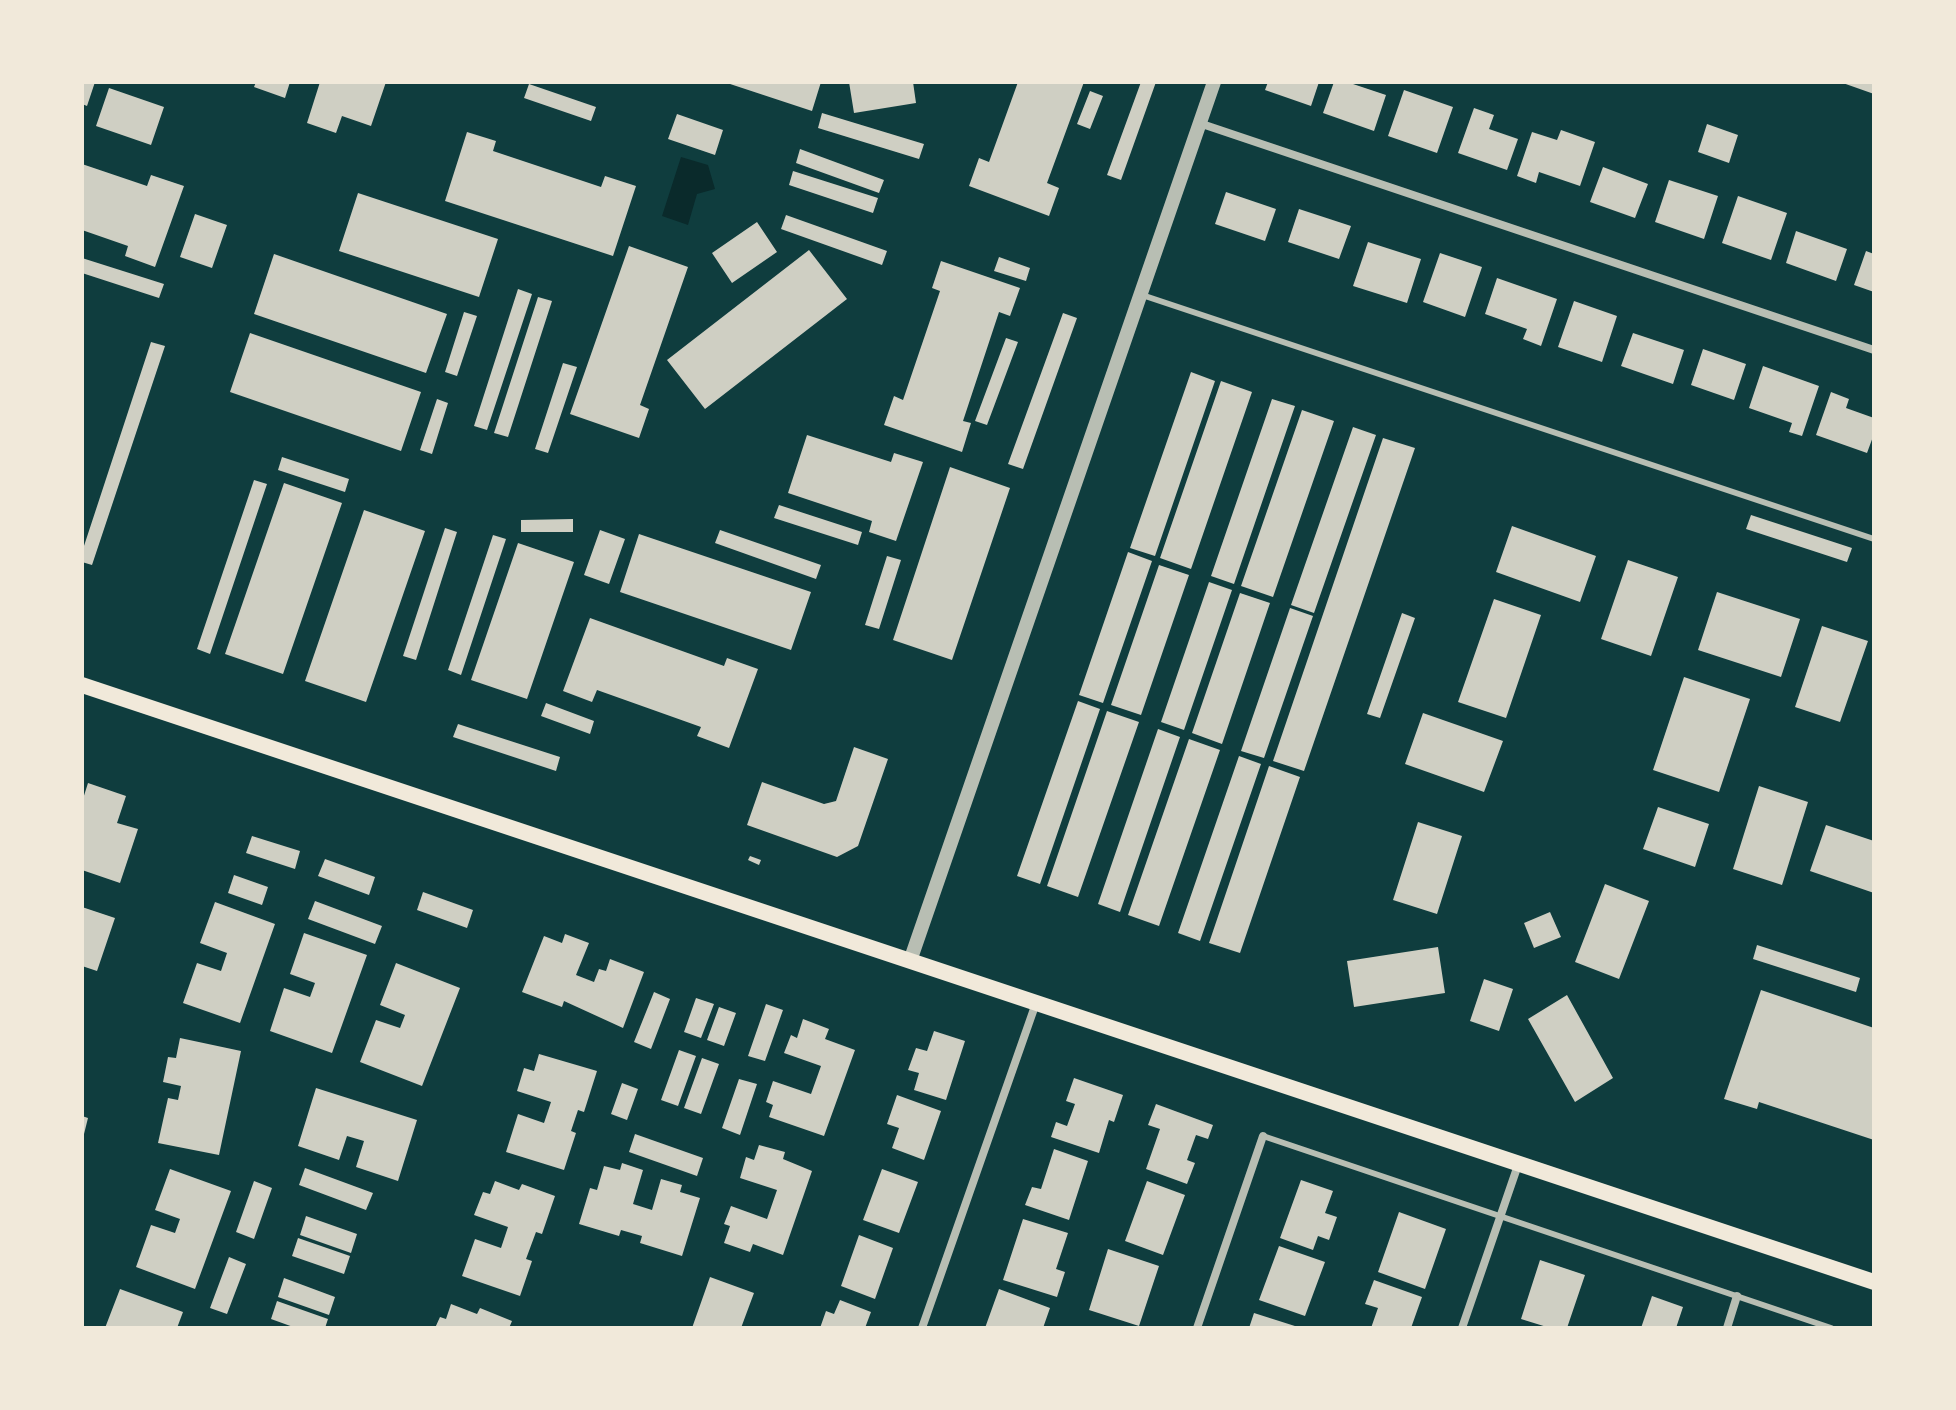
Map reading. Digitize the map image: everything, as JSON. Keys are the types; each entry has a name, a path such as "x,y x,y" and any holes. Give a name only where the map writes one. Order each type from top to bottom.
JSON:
{"main road":[{"path":"82,685 1874,1282"}],"street":[{"path":"910,961 1214,82"},
{"path":"1199,123 1874,350"},
{"path":"922,1328 1036,1003"},
{"path":"1197,1328 1263,1136"},
{"path":"1462,1328 1518,1165"},
{"path":"1727,1328 1737,1296"}],"lane":[{"path":"1142,295 1874,539"},
{"path":"1263,1136 1831,1328"}],"water":[{"path":"681,157 708,165 715,189 697,194 688,225 662,216"}],"building":[{"path":"82,82 95,82 87,106 82,104"},
{"path":"256,82 290,82 285,98 254,87"},
{"path":"320,82 386,82 371,126 342,116 336,133 307,123"},
{"path":"724,82 821,82 812,111"},
{"path":"849,82 913,82 916,103 854,113"},
{"path":"1018,82 1084,82 1047,183 1059,188 1049,216 969,186 979,158 989,162"},
{"path":"1141,82 1156,82 1121,180 1107,175"},
{"path":"1268,82 1319,82 1311,106 1265,90"},
{"path":"1334,82 1347,82 1386,95 1374,131 1323,113"},
{"path":"1840,82 1874,82 1874,94"},
{"path":"529,84 596,107 591,121 524,98"},
{"path":"109,88 164,107 151,145 96,126"},
{"path":"1404,90 1453,107 1437,153 1388,136"},
{"path":"1090,91 1103,96 1090,129 1077,124"},
{"path":"1474,108 1494,115 1489,129 1518,139 1507,170 1458,153"},
{"path":"822,113 924,144 919,159 818,128"},
{"path":"677,114 723,130 715,155 668,139"},
{"path":"1707,124 1738,135 1729,163 1698,152"},
{"path":"1561,130 1595,142 1580,186 1539,172 1536,183 1517,176 1532,132 1557,140"},
{"path":"467,132 496,141 493,151 601,187 605,176 636,186 613,256 445,201"},
{"path":"800,149 884,180 879,193 796,163"},
{"path":"82,164 147,186 151,175 184,186 155,267 125,256 128,246 82,230"},
{"path":"1603,167 1648,184 1635,218 1590,202"},
{"path":"793,171 878,198 873,213 789,185"},
{"path":"1669,180 1718,196 1704,239 1655,222"},
{"path":"1226,192 1276,209 1265,241 1215,224"},
{"path":"358,193 498,239 479,297 339,251"},
{"path":"1738,196 1787,213 1771,260 1722,243"},
{"path":"1299,209 1351,226 1339,259 1288,242"},
{"path":"195,214 227,225 212,268 180,257"},
{"path":"786,215 887,251 882,265 781,229"},
{"path":"757,222 777,252 732,283 712,253"},
{"path":"1796,231 1847,249 1836,281 1786,263"},
{"path":"1368,242 1421,259 1407,303 1353,286"},
{"path":"629,246 688,267 640,405 649,409 639,438 570,414"},
{"path":"809,250 847,299 705,409 667,360"},
{"path":"1866,251 1874,254 1874,292 1854,285"},
{"path":"1440,253 1482,267 1465,317 1423,302"},
{"path":"274,254 447,314 426,373 254,314"},
{"path":"999,257 1030,268 1026,281 994,271"},
{"path":"82,258 164,284 159,298 82,273"},
{"path":"941,261 1020,288 1010,316 999,312 963,421 971,423 962,452 884,425 894,396 903,400 940,291 932,288"},
{"path":"1497,278 1557,299 1541,346 1523,339 1527,329 1485,314"},
{"path":"518,289 532,294 487,430 474,426"},
{"path":"538,297 552,301 508,437 494,433"},
{"path":"1574,301 1617,316 1602,362 1558,347"},
{"path":"464,312 477,316 457,376 445,372"},
{"path":"1063,313 1077,318 1023,469 1008,464"},
{"path":"250,333 421,392 401,451 230,392"},
{"path":"1633,333 1684,350 1673,384 1621,366"},
{"path":"1006,338 1018,342 987,425 975,421"},
{"path":"151,342 165,346 92,565 82,562 82,552"},
{"path":"1703,349 1746,364 1734,400 1691,385"},
{"path":"563,363 577,367 548,453 535,449"},
{"path":"1763,366 1819,386 1802,436 1789,432 1792,423 1749,408"},
{"path":"1191,372 1215,381 1155,556 1130,548"},
{"path":"1221,381 1252,392 1191,569 1160,558"},
{"path":"1831,392 1849,399 1846,408 1874,418 1874,434 1867,453 1816,435"},
{"path":"437,399 448,403 432,454 420,450"},
{"path":"1272,399 1295,406 1234,584 1211,576"},
{"path":"1302,410 1334,421 1273,597 1241,586"},
{"path":"1353,427 1376,435 1314,613 1291,605"},
{"path":"807,435 891,462 894,453 923,462 896,541 869,532 872,521 788,493"},
{"path":"1383,438 1415,448 1304,771 1273,761"},
{"path":"282,457 349,479 345,492 278,470"},
{"path":"950,467 1010,488 952,660 893,640"},
{"path":"254,480 267,484 210,654 197,649"},
{"path":"284,483 342,503 283,674 225,654"},
{"path":"779,505 862,532 858,545 774,518"},
{"path":"364,510 425,531 366,702 305,681"},
{"path":"1751,515 1852,548 1847,562 1746,529"},
{"path":"573,519 573,532 521,532 521,520"},
{"path":"1512,526 1596,556 1580,602 1496,572"},
{"path":"445,528 457,532 416,660 403,656"},
{"path":"600,530 625,539 609,584 584,575"},
{"path":"720,530 821,565 816,579 715,543"},
{"path":"639,534 811,592 791,650 620,592"},
{"path":"493,535 506,539 461,675 448,670"},
{"path":"518,543 574,562 527,699 471,680"},
{"path":"1128,552 1152,561 1103,703 1079,695"},
{"path":"887,556 901,560 879,629 865,625"},
{"path":"1628,560 1678,577 1651,656 1601,639"},
{"path":"1159,565 1189,575 1141,715 1111,705"},
{"path":"1209,582 1232,590 1184,730 1161,722"},
{"path":"1717,592 1800,619 1781,677 1698,650"},
{"path":"1240,593 1270,603 1222,744 1192,733"},
{"path":"1494,599 1541,615 1506,718 1458,702"},
{"path":"1290,608 1313,616 1264,758 1241,751"},
{"path":"1402,613 1415,618 1380,718 1367,714"},
{"path":"590,618 724,666 727,658 758,669 729,748 697,736 701,727 597,690 592,702 563,691"},
{"path":"1822,626 1868,641 1840,722 1795,707"},
{"path":"1684,677 1750,699 1719,792 1653,770"},
{"path":"1078,701 1100,709 1040,884 1017,876"},
{"path":"546,703 594,721 590,734 541,716"},
{"path":"1107,711 1139,722 1078,897 1047,886"},
{"path":"1423,713 1503,741 1484,792 1405,764"},
{"path":"458,724 560,757 556,771 453,737"},
{"path":"1158,729 1180,737 1120,912 1098,904"},
{"path":"1189,739 1220,750 1159,926 1128,915"},
{"path":"854,747 888,759 858,846 837,857 747,825 762,782 824,804 836,801"},
{"path":"1239,756 1261,764 1200,941 1178,933"},
{"path":"1269,766 1300,777 1240,953 1209,943"},
{"path":"88,783 126,796 117,823 138,829 120,883 82,870 82,802"},
{"path":"1759,786 1808,802 1782,885 1733,869"},
{"path":"1658,807 1709,824 1695,867 1643,849"},
{"path":"1418,822 1462,836 1437,914 1393,900"},
{"path":"1826,825 1874,841 1874,893 1810,871"},
{"path":"252,836 300,851 295,869 246,853"},
{"path":"750,856 761,860 759,865 748,860"},
{"path":"325,859 375,877 369,895 318,876"},
{"path":"234,875 268,887 262,905 228,893"},
{"path":"1605,884 1649,901 1619,979 1575,962"},
{"path":"423,892 473,910 467,928 417,910"},
{"path":"315,901 382,926 375,944 308,919"},
{"path":"215,902 275,924 240,1023 183,1003 197,963 221,971 227,953 200,943"},
{"path":"82,907 115,918 97,971 82,966"},
{"path":"1550,912 1561,937 1534,948 1524,923"},
{"path":"304,933 367,955 332,1053 270,1031 284,988 310,997 315,983 290,974"},
{"path":"565,934 589,943 576,975 594,982 599,969 606,971 610,959 644,972 623,1028 564,1001 562,1007 522,992 544,936 562,943"},
{"path":"1757,945 1860,978 1856,992 1753,959"},
{"path":"1438,947 1445,993 1354,1007 1347,961"},
{"path":"396,963 460,988 422,1086 360,1062 376,1020 400,1028 405,1015 380,1005"},
{"path":"1484,979 1513,989 1499,1031 1470,1021"},
{"path":"1761,990 1874,1028 1874,1140 1759,1102 1757,1109 1724,1099"},
{"path":"654,992 670,999 651,1049 634,1042"},
{"path":"1567,995 1613,1078 1575,1102 1528,1019"},
{"path":"696,998 714,1004 701,1038 684,1032"},
{"path":"766,1004 783,1010 765,1061 748,1056"},
{"path":"719,1007 736,1013 724,1046 707,1040"},
{"path":"803,1019 829,1029 825,1039 855,1050 824,1136 769,1117 773,1105 766,1102 773,1081 811,1094 821,1066 784,1053 791,1035 797,1038"},
{"path":"934,1031 965,1041 946,1100 914,1090 919,1073 908,1070 916,1048 927,1051"},
{"path":"180,1038 241,1051 219,1155 158,1143 168,1098 178,1100 181,1086 163,1082 168,1057 176,1058"},
{"path":"679,1050 696,1056 678,1106 661,1100"},
{"path":"539,1054 597,1071 584,1112 578,1110 571,1131 576,1133 564,1170 506,1152 518,1114 544,1123 551,1102 517,1091 524,1068 534,1071"},
{"path":"702,1058 719,1064 701,1114 684,1108"},
{"path":"1074,1078 1123,1095 1114,1122 1109,1120 1099,1153 1051,1137 1056,1122 1067,1126 1075,1104 1066,1101"},
{"path":"739,1079 757,1084 740,1135 722,1128"},
{"path":"622,1083 638,1089 627,1120 611,1114"},
{"path":"316,1088 417,1120 398,1181 356,1167 364,1141 347,1136 339,1160 298,1146"},
{"path":"897,1095 941,1111 924,1160 892,1148 899,1128 887,1124"},
{"path":"1156,1104 1213,1125 1208,1139 1196,1135 1187,1160 1195,1163 1187,1184 1146,1169 1160,1129 1148,1125"},
{"path":"82,1116 88,1118 83,1138 82,1138"},
{"path":"635,1134 703,1158 697,1176 629,1152"},
{"path":"759,1145 785,1152 783,1159 812,1171 783,1255 753,1244 750,1252 724,1243 730,1226 724,1224 731,1206 767,1219 777,1190 740,1178 746,1157 754,1160"},
{"path":"1054,1149 1088,1161 1069,1220 1025,1205 1032,1187 1041,1189"},
{"path":"622,1163 643,1170 633,1204 652,1210 661,1179 682,1185 680,1192 700,1198 682,1256 640,1243 642,1236 621,1230 619,1236 579,1224 590,1188 597,1190 604,1166 620,1170"},
{"path":"305,1168 373,1193 366,1210 299,1185"},
{"path":"170,1169 231,1191 195,1289 136,1267 151,1225 175,1233 180,1219 155,1210"},
{"path":"882,1169 918,1182 899,1233 863,1220"},
{"path":"1301,1180 1333,1191 1325,1213 1337,1217 1329,1240 1318,1236 1313,1250 1280,1238"},
{"path":"254,1181 272,1188 254,1239 236,1232"},
{"path":"495,1181 519,1190 522,1184 555,1196 542,1234 536,1232 526,1259 532,1261 520,1296 462,1276 475,1239 501,1248 508,1227 474,1215 483,1192 490,1194"},
{"path":"1147,1181 1185,1195 1163,1255 1125,1241"},
{"path":"1399,1212 1446,1229 1425,1289 1378,1272"},
{"path":"306,1216 357,1234 351,1253 300,1235"},
{"path":"1023,1219 1068,1233 1056,1269 1065,1272 1057,1297 1003,1280"},
{"path":"859,1235 893,1248 875,1299 841,1286"},
{"path":"298,1238 350,1256 344,1274 292,1256"},
{"path":"1279,1246 1325,1262 1305,1316 1259,1300"},
{"path":"1108,1249 1159,1266 1139,1326 1089,1310"},
{"path":"229,1257 246,1264 227,1314 210,1308"},
{"path":"1540,1260 1585,1275 1567,1328 1550,1328 1521,1319"},
{"path":"710,1277 754,1293 741,1328 692,1328"},
{"path":"284,1278 335,1297 329,1315 278,1297"},
{"path":"1374,1280 1422,1297 1411,1328 1371,1328 1378,1308 1365,1304"},
{"path":"120,1289 183,1312 177,1328 105,1328"},
{"path":"999,1289 1050,1308 1043,1328 985,1328"},
{"path":"1652,1296 1683,1307 1676,1328 1641,1328"},
{"path":"840,1300 871,1312 865,1328 820,1328 826,1311 834,1314"},
{"path":"277,1301 328,1319 325,1328 296,1328 271,1319"},
{"path":"451,1304 477,1314 480,1308 512,1321 509,1328 435,1328 440,1317 446,1319"},
{"path":"1254,1313 1298,1327 1298,1328 1249,1328"}]}
